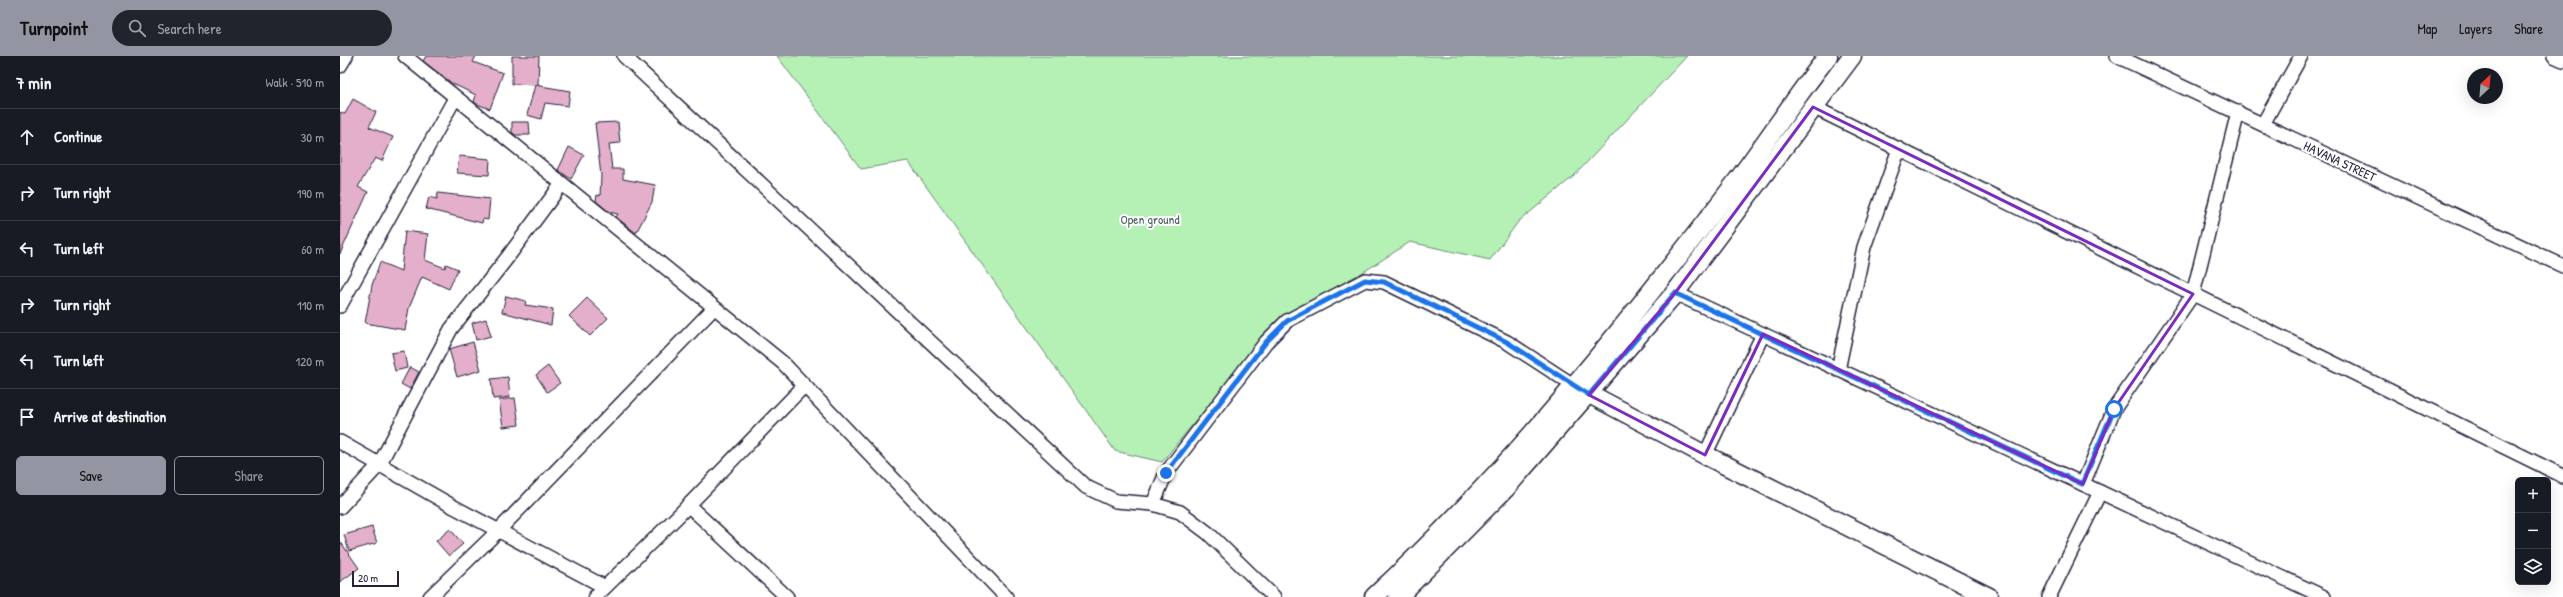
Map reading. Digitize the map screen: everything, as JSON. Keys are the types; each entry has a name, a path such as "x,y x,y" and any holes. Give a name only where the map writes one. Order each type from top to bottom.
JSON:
{"main road":[{"path":"1374,597 1420,554 1493,478 1573,385 1659,282 1742,175 1828,56"},
{"path":"1398,597 1505,489 1589,395 1675,293 1852,56"},
{"path":"1573,385 1589,395 1705,455 1989,597"}],"street":[{"path":"340,66 346,56"},
{"path":"405,56 561,185 783,363 1006,597"},
{"path":"624,56 1086,487 1116,501 1152,504 1180,512 1208,533 1274,597"},
{"name":"HAVANA STREET","path":"2117,56 2563,266"},
{"path":"2263,124 2301,56"},
{"path":"2554,56 2563,60"},
{"path":"340,306 456,98"},
{"path":"1813,107 2563,476"},
{"path":"2082,484 2114,409 2193,294 2238,112"},
{"path":"1838,370 1851,301 1864,247 1899,149"},
{"path":"340,506 379,465 451,328 508,258 561,185"},
{"path":"1152,504 1166,473 1266,342 1287,321 1365,280 1384,282 1494,335 1573,385"},
{"path":"1675,293 2324,597"},
{"path":"430,597 498,530 714,308"},
{"path":"1705,455 1762,334"},
{"path":"595,597 688,505 804,386"},
{"path":"340,442 379,465 605,587"},
{"path":"2049,597 2100,492"},
{"path":"688,505 787,597"}],"highlighted area":[{"path":"1813,107 2193,294 2114,409 2083,484 1763,334 1705,455 1589,395 1675,293"}],"green space":[{"name":"Open ground","path":"777,56 1687,56 1574,176 1518,222 1490,260 1410,242 1267,334 1162,462 1115,451 908,161 861,169"}],"building":[{"path":"426,56 476,56 473,62 503,73 490,109 474,102 476,95 453,84 423,61"},
{"path":"512,56 539,56 538,85 512,84"},
{"path":"535,85 570,91 568,106 545,103 541,119 527,115"},
{"path":"353,99 376,112 369,127 393,137 382,161 375,158 358,187 368,192 340,254 340,112 345,114"},
{"path":"512,122 529,122 530,135 515,135 512,132"},
{"path":"618,122 620,143 609,144 612,169 623,169 623,179 655,185 652,202 636,233 616,217 618,214 609,212 596,201 597,195 600,196 601,176 595,123"},
{"path":"569,147 584,155 571,179 558,170"},
{"path":"459,156 490,159 489,175 457,173"},
{"path":"438,193 490,199 488,220 483,219 482,223 426,209 429,197 437,199"},
{"path":"405,231 428,234 425,260 445,268 446,264 458,269 449,289 422,277 409,308 405,330 365,323 372,285 380,262 401,271"},
{"path":"506,296 526,301 525,305 553,309 551,325 502,312"},
{"path":"587,298 608,318 590,336 569,316"},
{"path":"486,319 491,336 476,340 472,323"},
{"path":"473,342 481,370 457,377 449,349"},
{"path":"404,351 407,368 395,371 391,353"},
{"path":"548,366 560,383 547,392 536,375"},
{"path":"410,367 419,372 410,389 401,384"},
{"path":"508,377 510,397 493,399 491,379"},
{"path":"515,398 519,425 503,427 499,400"},
{"path":"372,527 377,543 349,551 344,535"},
{"path":"450,529 463,544 449,556 436,541"},
{"path":"340,541 359,568 340,582"}],"route":[{"path":"1166,473 1266,342 1287,321 1343,290 1365,280 1384,282 1507,342 1589,395 1675,293 2082,484 2114,409"}]}
